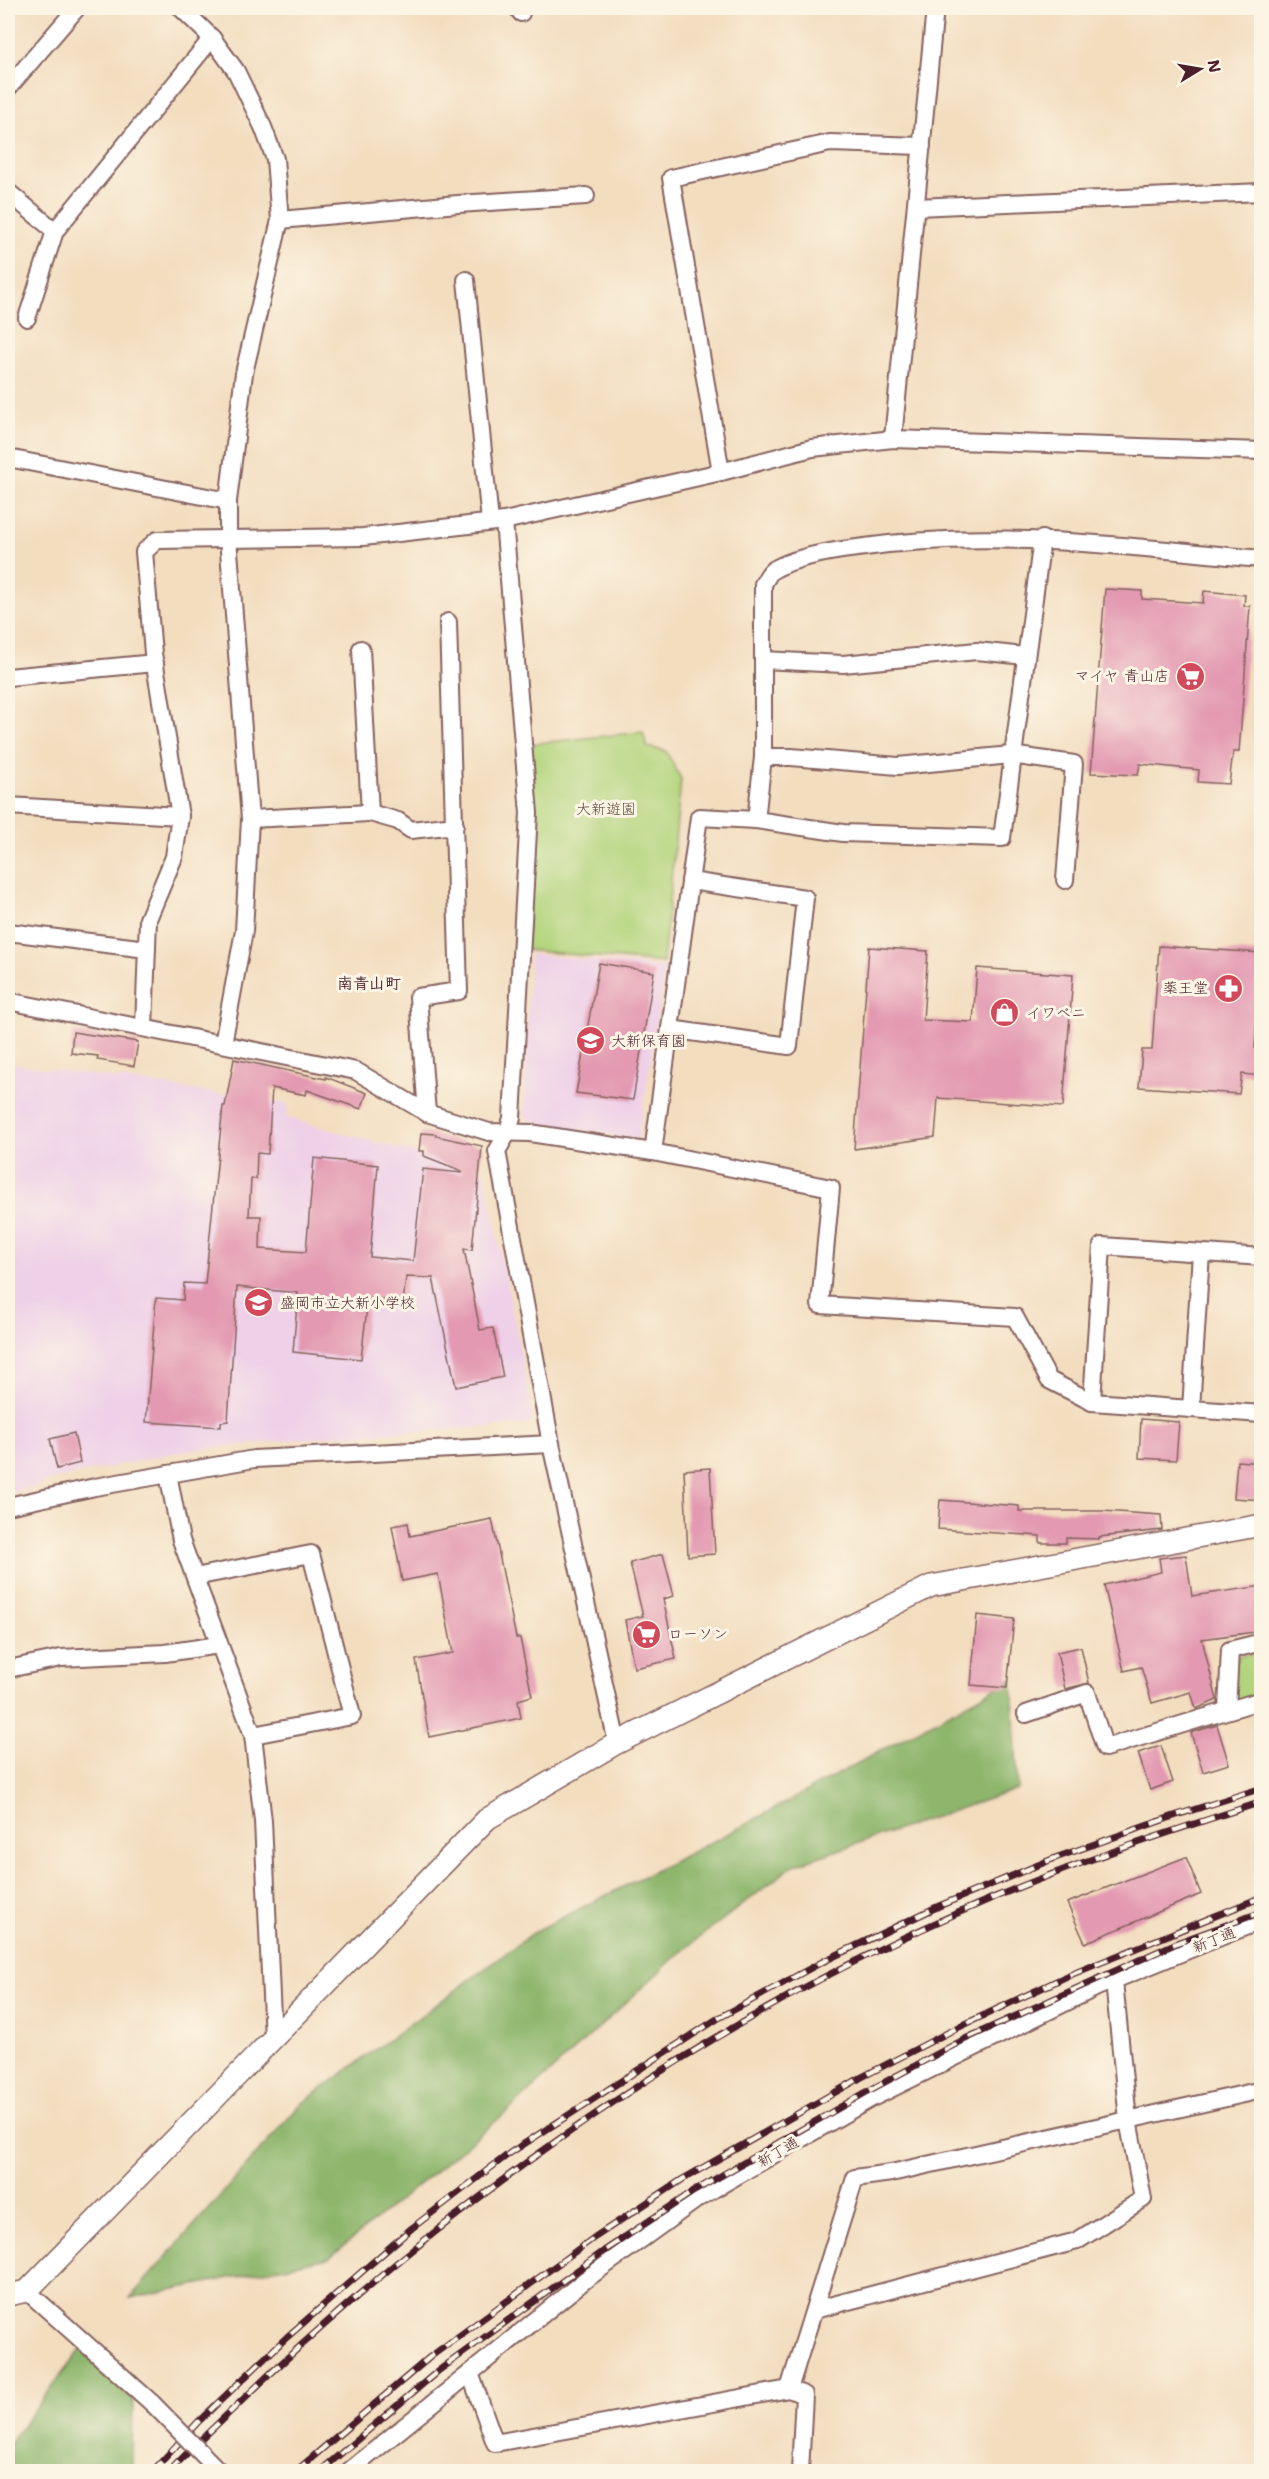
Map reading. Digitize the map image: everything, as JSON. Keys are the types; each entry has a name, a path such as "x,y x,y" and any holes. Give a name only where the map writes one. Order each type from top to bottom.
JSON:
{"street":[{"path":"8,88 77,8"},
{"path":"181,8 212,38 236,71 267,137 275,159 280,220 244,373 228,501 228,538 250,819 244,931 223,1044"},
{"path":"893,439 935,8"},
{"path":"27,318 55,231 212,38"},
{"path":"721,472 671,178 830,143 922,146"},
{"path":"8,192 55,231"},
{"path":"916,207 1262,192"},
{"path":"280,220 458,204 586,196"},
{"path":"466,280 497,522 529,813 512,1118 507,1134 497,1151 551,1444 617,1743"},
{"path":"144,1028 148,919 174,858 180,816 155,663 144,552 157,540 363,537 497,522 721,472 812,448 893,439 1262,451"},
{"path":"8,458 228,501"},
{"path":"653,1152 699,817 756,820 843,833 1002,838 1011,755 1042,539"},
{"path":"756,820 763,757 763,584 771,570 820,553 906,541 1042,539 1262,559"},
{"path":"427,1113 418,997 459,991 448,622"},
{"path":"361,649 370,813"},
{"path":"764,660 843,664 955,651 1025,656"},
{"path":"8,677 155,663"},
{"path":"763,757 791,757 898,766 1011,755 1074,764 1065,880"},
{"path":"8,806 180,816"},
{"path":"250,819 370,813 398,821 411,830 455,825"},
{"path":"670,1029 789,1046 805,898 690,881"},
{"path":"8,932 147,949"},
{"path":"8,1001 356,1071 427,1113 489,1132 530,1133 653,1152 831,1188 820,1305 1015,1317 1049,1380 1092,1402 1262,1414"},
{"path":"1092,1402 1102,1246 1262,1257"},
{"path":"1191,1410 1201,1252"},
{"path":"8,1506 254,1459 551,1444"},
{"path":"168,1474 181,1539 253,1735 262,1821 273,2039"},
{"path":"220,2472 153,2404 17,2293 273,2039 487,1819 617,1743 931,1586 1262,1525"},
{"path":"195,1577 311,1554 352,1716 253,1735"},
{"path":"1227,1710 1230,1650 1262,1642"},
{"path":"8,1669 61,1658 165,1653 219,1645"},
{"path":"1026,1714 1088,1693 1105,1748 1262,1700"},
{"name":"新丁通","path":"348,2472 585,2280 700,2198 870,2099 1114,1981 1262,1920"},
{"path":"814,2310 1077,2241 1143,2199 1128,2120 1114,1981"},
{"path":"789,2389 855,2178 1262,2090"},
{"path":"470,2373 495,2443 789,2389 804,2395 800,2472"}],"shaded area":[{"name":"大新保育園","path":"530,954 665,968 638,1140 533,1123 524,1115"},
{"name":"盛岡市立大新小学校","path":"8,1063 288,1104 287,1118 485,1172 533,1417 527,1425 332,1436 188,1450 63,1477 8,1494"}],"green space":[{"name":"大新遊園","path":"643,732 647,747 666,751 681,779 663,963 526,950 530,744"},
{"path":"1261,1653 1261,1693 1236,1702 1227,1692 1231,1669 1238,1656"},
{"path":"1012,1679 1018,1789 794,1865 683,1950 507,2112 329,2258 130,2298 300,2105 536,1931 739,1828"},
{"path":"90,2337 133,2392 132,2471 8,2471 8,2445"}],"building":[{"path":"1105,589 1142,591 1142,599 1203,603 1204,591 1245,595 1244,606 1250,606 1239,752 1233,752 1229,784 1198,782 1199,770 1140,764 1138,775 1091,773"},
{"path":"1159,946 1262,953 1262,988 1259,988 1255,1048 1262,1048 1262,1076 1242,1074 1239,1094 1139,1087 1142,1050 1152,1050"},
{"path":"869,947 928,951 923,1020 973,1022 977,968 1073,975 1063,1107 938,1098 935,1137 854,1149"},
{"path":"599,963 654,972 633,1100 576,1093"},
{"path":"73,1032 138,1042 134,1066 97,1060 98,1056 71,1053"},
{"path":"234,1059 326,1079 326,1077 367,1093 361,1109 307,1090 306,1095 272,1088 268,1154 257,1153 256,1179 251,1179 249,1216 261,1216 260,1249 306,1252 314,1158 378,1165 370,1257 413,1261 423,1169 462,1173 462,1171 424,1156 424,1151 419,1151 421,1133 436,1134 436,1136 482,1146 472,1250 464,1249 480,1330 493,1328 503,1377 456,1387 433,1278 406,1277 403,1302 368,1299 361,1359 293,1352 298,1293 237,1287 228,1421 221,1422 221,1427 146,1422 156,1298 183,1300 184,1283 205,1284 223,1106 225,1106"},
{"path":"1141,1419 1179,1422 1176,1460 1139,1458"},
{"path":"74,1433 80,1463 57,1469 50,1439"},
{"path":"1237,1461 1262,1463 1262,1500 1234,1498"},
{"path":"710,1468 715,1554 688,1556 684,1470"},
{"path":"940,1500 1019,1506 1019,1511 1103,1511 1161,1515 1162,1530 1099,1537 1099,1539 1066,1538 1066,1543 1040,1543 1040,1536 938,1529"},
{"path":"492,1519 516,1638 520,1638 532,1696 518,1700 521,1718 429,1737 416,1660 453,1653 438,1574 402,1581 392,1526 408,1523 410,1536"},
{"path":"663,1554 674,1596 663,1599 676,1659 634,1668 625,1620 643,1616 630,1563"},
{"path":"1186,1555 1192,1596 1262,1586 1262,1631 1202,1639 1217,1700 1196,1709 1191,1692 1152,1703 1141,1667 1124,1671 1104,1585 1161,1572 1159,1558"},
{"path":"977,1615 1014,1619 1007,1688 971,1685"},
{"path":"1081,1647 1089,1683 1065,1689 1057,1652"},
{"path":"1217,1725 1229,1764 1203,1772 1191,1733"},
{"path":"1161,1746 1173,1782 1150,1790 1138,1753"},
{"path":"1186,1857 1201,1894 1085,1943 1067,1903"}],"railway":[{"path":"152,2472 198,2422 287,2337 412,2228 510,2153 717,2019 822,1962 939,1906 1055,1858 1262,1788"},
{"path":"169,2472 206,2434 307,2340 435,2232 601,2110 688,2055 777,2003 869,1955 962,1911 1108,1853 1262,1802"},
{"path":"295,2472 430,2357 595,2237 683,2179 862,2077 957,2028 1065,1977 1262,1897"},
{"path":"319,2472 438,2371 604,2251 691,2193 870,2090 965,2039 1179,1942 1262,1912"}],"place":[{"name":"マイヤ 青山店","path":"1190,676"},
{"name":"薬王堂","path":"1229,988"},
{"name":"イワベニ","path":"1005,1013"},
{"name":"大新保育園","path":"590,1041"},
{"name":"盛岡市立大新小学校","path":"259,1303"},
{"name":"ローソン","path":"647,1634"}],"district":[{"name":"南青山町","path":"369,983"}]}
